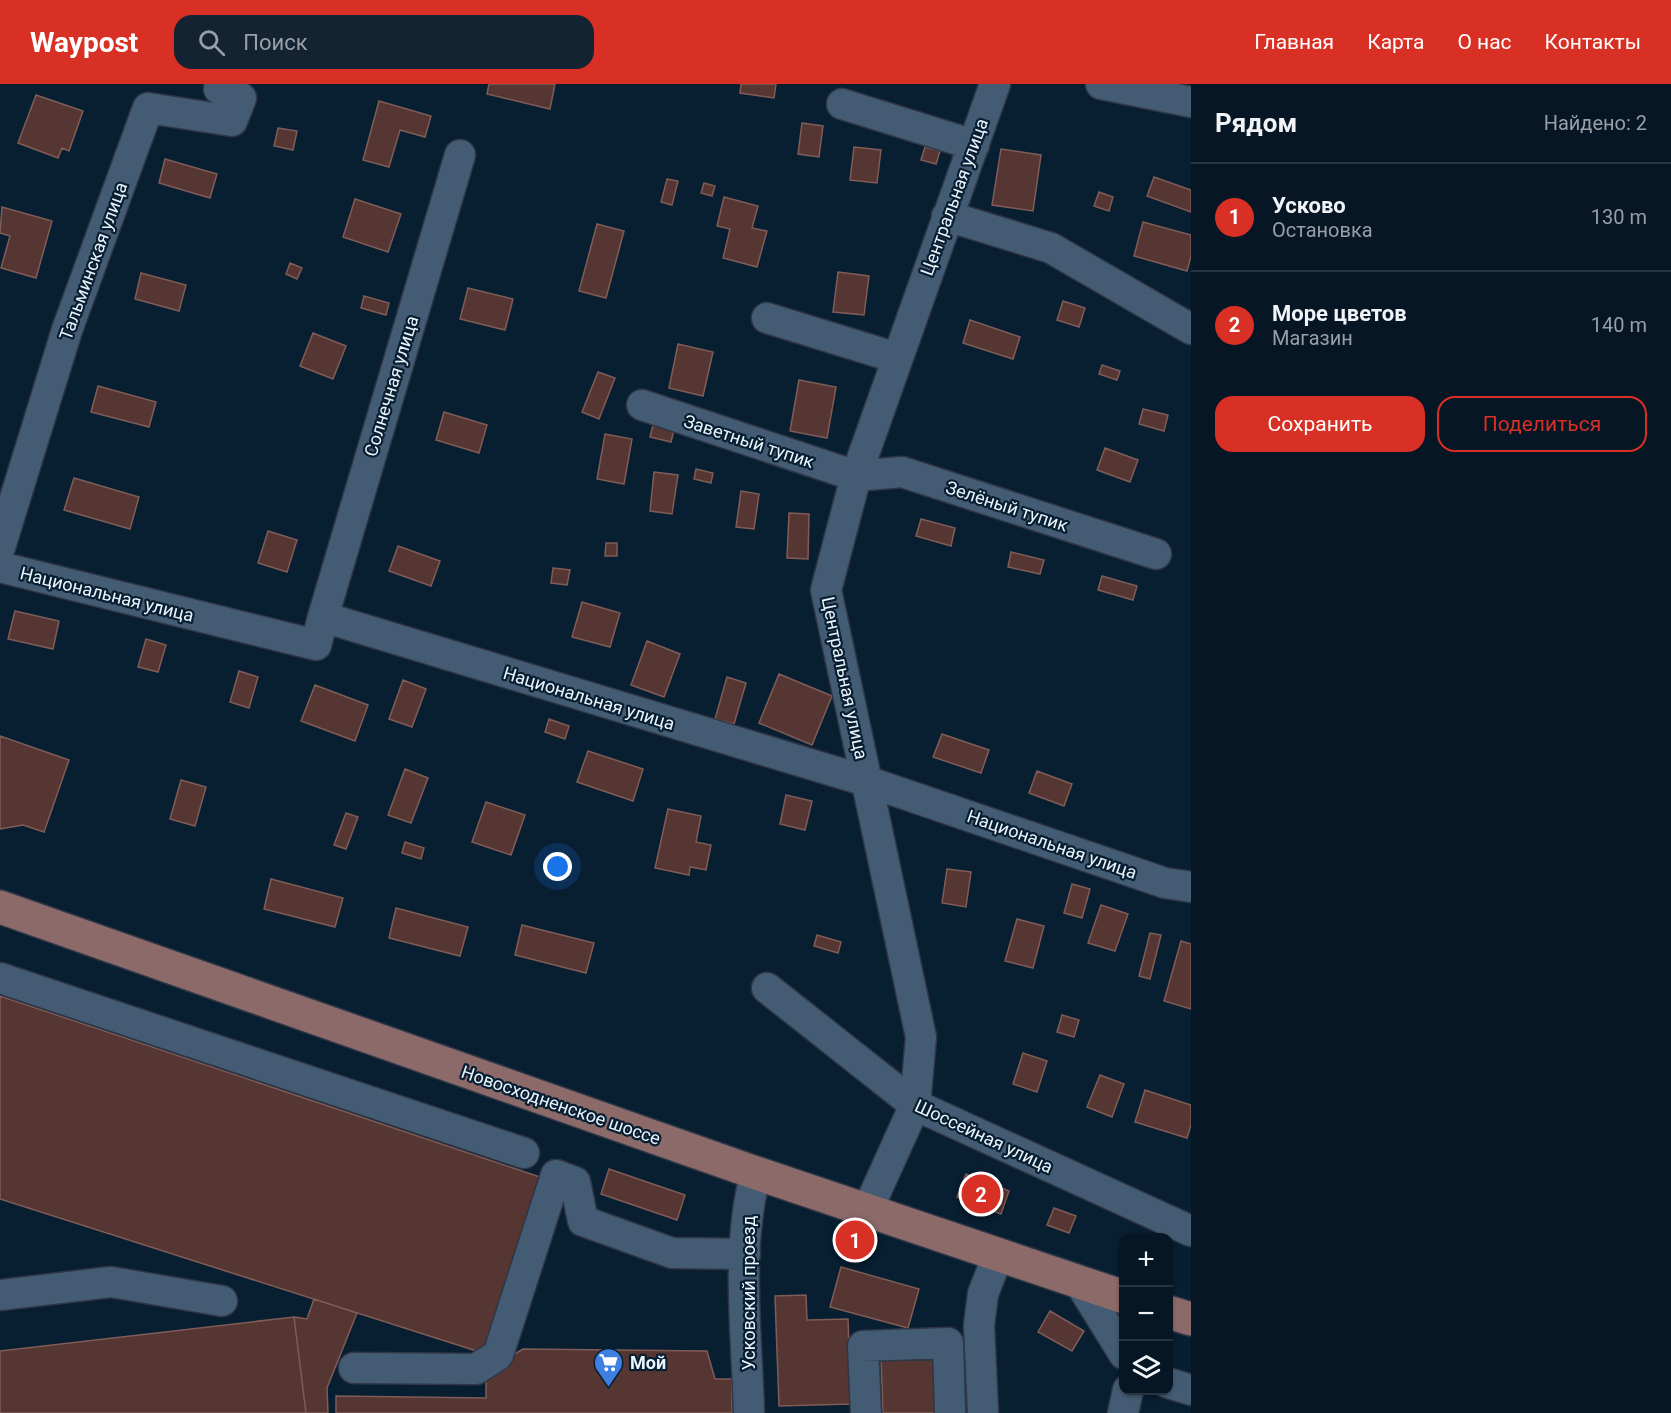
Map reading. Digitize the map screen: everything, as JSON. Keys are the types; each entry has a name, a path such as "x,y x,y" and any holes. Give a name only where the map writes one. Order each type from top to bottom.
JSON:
{"main road":[{"name":"Новосходненское шоссе","path":"0,907 756,1173 1119,1296"},
{"path":"1173,1314 1191,1319"}],"street":[{"name":"Тальминская улица","path":"0,547 6,500 148,108 232,121 241,98 219,88 220,84"},
{"name":"Центральная улица","path":"867,1211 915,1105 921,1037 826,590 855,476 994,84"},
{"path":"1101,84 1191,102"},
{"path":"842,104 974,145"},
{"name":"Солнечная улица","path":"322,617 460,154"},
{"path":"946,216 1051,248 1191,329"},
{"path":"767,318 897,358"},
{"name":"Заветный тупик","path":"642,405 855,476"},
{"name":"Зелёный тупик","path":"855,476 902,472 1156,554"},
{"name":"Национальная улица","path":"0,567 316,645 322,617 867,781 1165,883 1191,887"},
{"path":"0,978 524,1153"},
{"name":"Шоссейная улица","path":"767,988 915,1105 1191,1231"},
{"name":"Усковский проезд","path":"749,1413 745,1254 747,1203 756,1173"},
{"path":"354,1368 476,1369 498,1355 556,1175 575,1182 583,1221 672,1253 745,1254"},
{"path":"983,1413 979,1325 983,1294 998,1255"},
{"path":"0,1295 111,1282 222,1301"},
{"path":"1080,1283 1119,1346"},
{"path":"866,1413 863,1346 948,1343 950,1413"},
{"path":"1173,1385 1191,1390"},
{"path":"1123,1413 1127,1395"}],"building":[{"path":"489,84 555,84 550,109 487,94"},
{"path":"741,84 776,84 774,98 740,93"},
{"path":"36,95 83,111 69,151 62,148 58,158 18,143"},
{"path":"379,101 431,116 425,137 400,130 389,167 363,160"},
{"path":"802,123 823,126 819,157 798,154"},
{"path":"278,128 297,131 293,150 274,146"},
{"path":"854,147 881,150 877,183 850,180"},
{"path":"925,147 940,151 936,164 921,160"},
{"path":"1001,149 1041,155 1033,211 992,205"},
{"path":"165,159 217,174 210,198 159,183"},
{"path":"1154,177 1191,190 1191,212 1147,196"},
{"path":"667,179 678,181 672,205 661,202"},
{"path":"704,183 715,186 712,196 701,193"},
{"path":"1099,192 1113,197 1109,211 1094,206"},
{"path":"724,197 758,206 752,228 767,231 757,267 723,258 730,229 717,226"},
{"path":"355,199 401,214 388,252 343,237"},
{"path":"2,207 52,221 36,278 1,268 10,236 0,233"},
{"path":"1143,222 1191,235 1191,256 1187,271 1134,256"},
{"path":"597,224 624,231 606,298 579,291"},
{"path":"290,263 302,268 297,279 286,274"},
{"path":"838,272 869,276 864,315 833,312"},
{"path":"141,273 186,285 179,311 135,299"},
{"path":"468,288 513,299 505,330 460,319"},
{"path":"364,296 389,303 386,315 361,308"},
{"path":"1063,301 1085,308 1079,327 1057,320"},
{"path":"970,320 1020,337 1013,359 963,343"},
{"path":"313,333 346,346 333,379 300,366"},
{"path":"678,344 713,352 703,396 669,388"},
{"path":"1102,365 1120,371 1117,380 1099,374"},
{"path":"598,372 615,378 599,419 582,412"},
{"path":"799,380 836,387 827,438 790,431"},
{"path":"98,386 156,402 149,427 91,412"},
{"path":"1143,409 1168,415 1164,431 1139,424"},
{"path":"444,412 487,425 479,453 436,440"},
{"path":"653,425 674,430 671,442 650,437"},
{"path":"605,434 632,439 624,484 597,479"},
{"path":"1105,448 1138,460 1130,482 1097,470"},
{"path":"696,469 713,473 711,483 694,479"},
{"path":"654,472 678,475 672,514 650,511"},
{"path":"74,478 139,497 130,529 64,510"},
{"path":"741,491 759,494 754,529 736,527"},
{"path":"789,513 809,514 808,559 787,558"},
{"path":"921,519 955,528 951,546 916,536"},
{"path":"268,531 297,540 287,572 258,563"},
{"path":"606,543 617,543 617,556 605,556"},
{"path":"398,546 440,561 431,586 389,571"},
{"path":"1011,552 1044,560 1040,574 1008,567"},
{"path":"553,568 570,570 567,585 551,583"},
{"path":"1102,576 1137,586 1133,600 1098,590"},
{"path":"582,602 620,613 610,647 572,637"},
{"path":"15,611 59,621 53,649 8,639"},
{"path":"146,639 166,645 158,672 138,667"},
{"path":"647,641 680,654 664,697 631,685"},
{"path":"239,671 258,677 249,708 230,702"},
{"path":"779,674 832,696 812,745 759,723"},
{"path":"727,677 746,683 734,724 715,719"},
{"path":"403,680 426,689 412,727 389,719"},
{"path":"315,685 368,705 355,741 301,721"},
{"path":"549,719 569,726 565,739 545,732"},
{"path":"942,734 989,750 981,773 933,757"},
{"path":"0,736 69,760 44,832 23,825 0,829"},
{"path":"588,751 643,769 633,801 577,782"},
{"path":"405,769 428,778 411,823 388,815"},
{"path":"1037,771 1072,784 1064,806 1029,793"},
{"path":"181,780 206,787 195,826 170,819"},
{"path":"786,795 812,801 805,830 780,824"},
{"path":"486,802 525,815 511,855 472,842"},
{"path":"668,809 701,816 696,842 711,845 706,870 690,867 689,875 655,868"},
{"path":"346,813 358,817 346,849 334,845"},
{"path":"405,842 424,848 421,859 402,853"},
{"path":"947,869 971,872 966,907 942,903"},
{"path":"271,879 343,898 335,927 264,909"},
{"path":"1072,884 1090,889 1082,918 1064,913"},
{"path":"1101,905 1128,914 1115,951 1088,943"},
{"path":"396,908 468,927 460,956 389,938"},
{"path":"1017,919 1044,926 1033,968 1005,961"},
{"path":"522,925 594,943 586,973 515,955"},
{"path":"1150,933 1161,935 1150,979 1139,976"},
{"path":"817,935 841,942 838,953 814,946"},
{"path":"1181,941 1191,944 1191,1009 1164,1001"},
{"path":"0,996 543,1178 486,1354 0,1199"},
{"path":"1062,1015 1079,1020 1074,1037 1057,1032"},
{"path":"1023,1053 1047,1061 1037,1092 1013,1084"},
{"path":"1100,1075 1124,1084 1112,1117 1087,1107"},
{"path":"1145,1090 1191,1105 1191,1125 1187,1138 1135,1122"},
{"path":"609,1169 685,1195 677,1220 601,1194"},
{"path":"966,1174 1009,1191 1001,1214 957,1197"},
{"path":"1054,1208 1076,1216 1069,1233 1047,1225"},
{"path":"841,1267 919,1289 908,1328 830,1307"},
{"path":"806,1295 807,1320 848,1319 851,1404 779,1406 775,1296"},
{"path":"314,1299 357,1313 327,1388 328,1413 306,1413 294,1317 307,1319"},
{"path":"1050,1311 1084,1331 1072,1351 1038,1332"},
{"path":"294,1317 306,1413 0,1413 0,1351"},
{"name":"Мой","path":"523,1349 707,1351 715,1379 732,1379 732,1413 336,1413 336,1396 486,1398 486,1371"},
{"path":"939,1358 942,1413 883,1413 881,1360"}],"place":[{"name":"Море цветов","path":"981,1194"},
{"name":"Усково","path":"855,1240"},
{"name":"Мой","path":"609,1388"}]}
